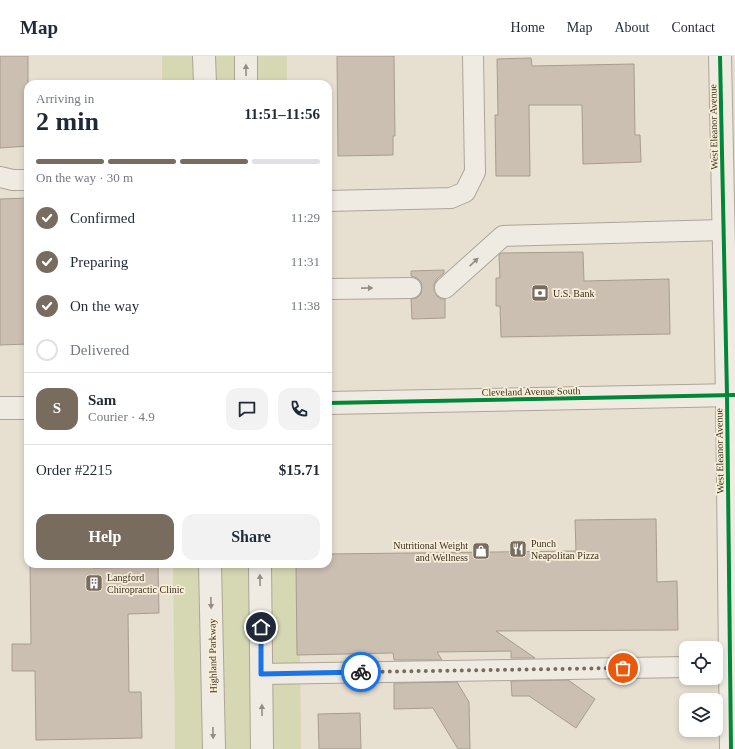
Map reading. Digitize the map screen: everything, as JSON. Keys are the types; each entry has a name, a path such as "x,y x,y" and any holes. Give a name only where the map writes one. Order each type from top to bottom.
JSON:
{"street":[{"path":"204,56 205,80"},
{"path":"246,56 246,80"},
{"name":"West Eleanor Avenue","path":"720,56 723,230 731,395 727,666 731,749"},
{"name":"Cleveland Avenue South","path":"332,403 731,395"},
{"path":"0,408 24,408"},
{"name":"Highland Parkway","path":"210,568 214,749"},
{"path":"260,568 262,749"}],"lane":[{"path":"332,201 451,198 465,192 475,172 473,56"},
{"path":"0,177 13,180 24,180"},
{"path":"445,288 503,236 723,230"},
{"path":"332,289 411,288"},
{"path":"261,674 679,667"}],"green space":[{"path":"162,56 287,56 287,80 162,80"},
{"path":"173,568 299,568 301,749 175,749"}],"building":[{"path":"0,56 28,56 28,80 24,80 24,146 0,148"},
{"path":"337,56 394,56 395,136 393,136 393,155 338,156"},
{"path":"531,58 532,66 634,64 635,135 640,135 641,162 583,164 582,105 529,105 530,176 496,176 495,115 498,115 497,59"},
{"path":"24,198 24,344 0,345 0,199"},
{"name":"U.S. Bank","path":"583,252 584,281 669,279 670,334 501,337 500,306 496,306 496,278 500,278 499,255 501,253"},
{"path":"444,270 444,273 434,284 434,290 437,296 441,299 445,299 445,318 412,319 411,299 417,298 421,294 422,287 421,282 417,278 411,276 411,271"},
{"path":"656,519 657,582 677,581 678,630 496,631 535,658 511,658 511,651 437,652 442,660 394,660 393,653 297,655 296,568 332,568 332,554 576,551 575,520"},
{"path":"30,568 158,568 159,613 128,614 129,692 141,692 142,738 36,740 35,671 12,671 12,644 31,644"},
{"path":"568,680 595,699 576,728 529,696 512,696 511,681"},
{"path":"457,682 469,702 470,749 458,749 433,708 394,709 394,683"},
{"path":"360,713 361,749 319,749 318,714"}],"cycle path":[{"path":"720,56 727,395 731,749"},
{"path":"332,403 735,395"}],"way so far":[{"path":"361,672 623,668"}],"place":[{"name":"U.S. Bank","path":"540,293"},
{"name":"Punch Neapolitan Pizza","path":"518,549"},
{"name":"Nutritional Weight and Wellness","path":"481,551"},
{"name":"Langford Chiropractic Clinic","path":"94,583"}],"route":[{"path":"261,627 261,674 361,672"}]}
